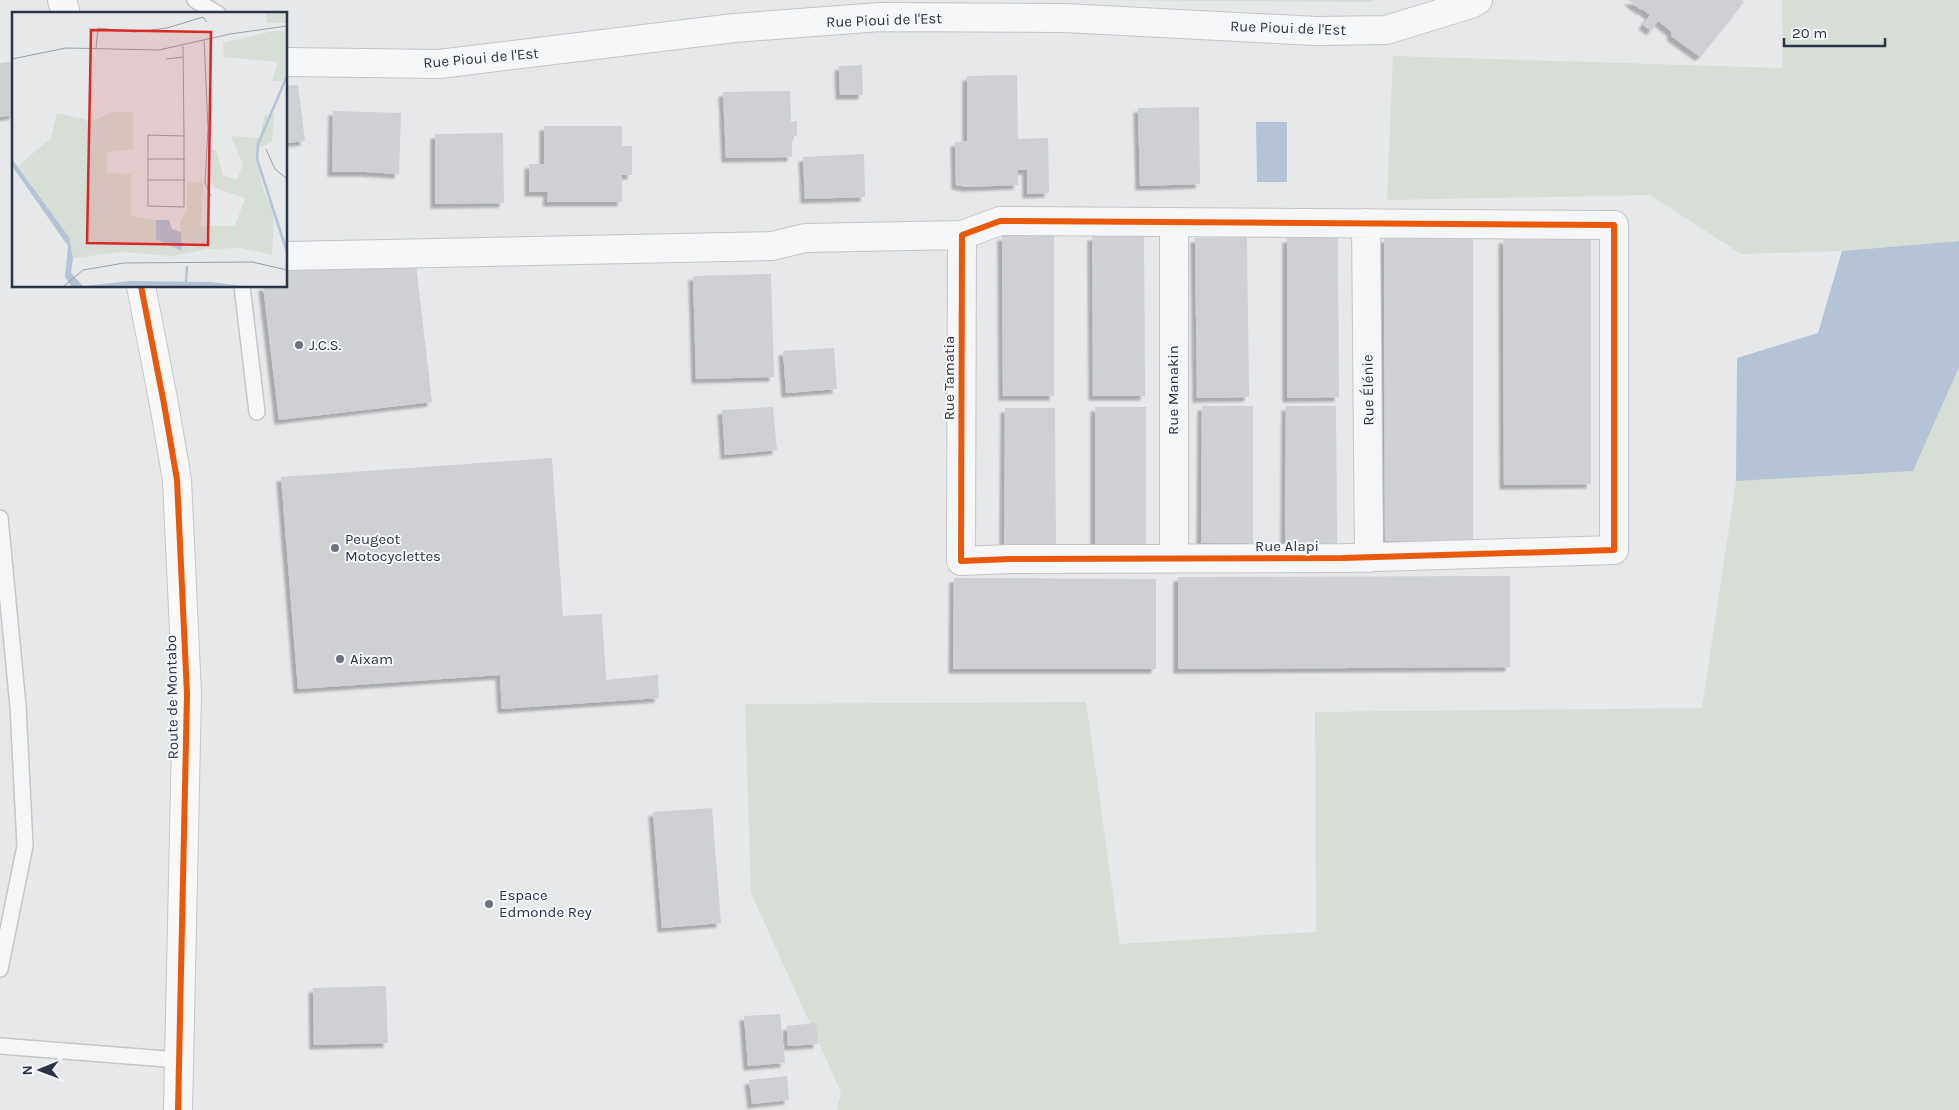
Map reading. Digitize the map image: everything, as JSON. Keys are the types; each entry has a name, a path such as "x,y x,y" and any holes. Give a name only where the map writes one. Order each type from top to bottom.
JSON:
{"main road":[{"name":"Route de Montabo","path":"141,288 166,413 176,480 187,694 178,1110"}],"street":[{"name":"Rue Pioui de l'Est","path":"288,62 439,64 734,28 880,18 1064,18 1316,31 1386,30 1471,4 1478,0"},
{"path":"288,256 772,246 806,238 962,235 1000,221 1366,222"},
{"name":"Rue Manakin","path":"1174,222 1174,558"},
{"name":"Rue Alapi","path":"961,561 1369,558 1614,550 1614,226 1366,222"},
{"name":"Rue Élénie","path":"1366,222 1369,558"},
{"name":"Rue Tamatia","path":"961,561 962,235"}],"lane":[{"path":"195,0 215,12"},
{"path":"242,288 258,412"},
{"path":"0,518 18,706 25,846 0,968"},
{"path":"0,1046 179,1060"}],"shaded area":[{"path":"1092,0 1373,0 1371,2"},
{"path":"1782,0 1959,0 1959,241 1842,251 1741,254 1650,195 1387,200 1393,56 1783,68"},
{"path":"1959,367 1959,1110 837,1110 841,1092 751,893 745,704 1086,702 1120,944 1316,932 1315,712 1702,708 1736,481 1913,471"}],"water":[{"path":"1256,122 1287,122 1287,182 1257,182"},
{"path":"1959,241 1959,367 1913,471 1736,481 1737,358 1818,333 1842,251"}],"building":[{"path":"1628,0 1742,0 1744,2 1701,56 1699,56 1671,36 1672,32 1658,21 1651,31 1643,25 1650,15"},
{"path":"12,61 12,115 0,117 0,63"},
{"path":"862,65 863,95 840,95 839,66"},
{"path":"1017,75 1018,139 1048,138 1049,193 1027,194 1027,170 1018,170 1018,185 967,187 956,185 955,142 967,141 967,76"},
{"path":"298,85 305,141 288,143 288,86"},
{"path":"790,91 791,122 797,121 797,136 792,136 792,157 726,158 723,92"},
{"path":"1199,107 1200,184 1140,186 1138,108"},
{"path":"333,111 401,113 399,174 332,172"},
{"path":"544,126 622,126 622,146 632,146 632,175 622,175 622,202 547,202 548,192 529,192 529,164 544,164"},
{"path":"503,133 504,203 435,204 435,134"},
{"path":"864,154 865,197 805,199 803,157"},
{"path":"1002,236 1054,236 1054,396 1003,396"},
{"path":"1092,236 1144,236 1145,396 1093,396"},
{"path":"1247,237 1249,397 1197,398 1195,238"},
{"path":"1287,238 1338,238 1339,397 1287,398"},
{"path":"1384,238 1473,238 1473,541 1385,541"},
{"path":"1591,238 1591,484 1504,485 1503,239"},
{"path":"415,256 432,402 279,420 263,288 288,288 288,271"},
{"path":"771,274 774,377 696,379 693,276"},
{"path":"834,348 837,389 786,393 783,351"},
{"path":"1202,406 1253,406 1253,543 1201,543"},
{"path":"1286,406 1336,406 1337,544 1285,543"},
{"path":"773,407 777,450 725,455 722,410"},
{"path":"1095,407 1146,407 1146,545 1095,544"},
{"path":"1005,408 1055,408 1056,545 1004,545"},
{"path":"552,458 563,616 602,614 606,680 658,675 659,698 502,709 500,675 298,689 281,477"},
{"path":"1510,576 1510,667 1178,669 1178,577"},
{"path":"954,578 1156,579 1156,669 953,669"},
{"path":"712,808 721,923 662,928 653,812"},
{"path":"386,986 388,1043 314,1045 313,988"},
{"path":"780,1014 785,1063 748,1066 744,1016"},
{"path":"816,1023 818,1044 788,1046 787,1026"},
{"path":"787,1076 789,1100 752,1104 749,1080"}],"cycle path":[{"path":"1000,221 1614,225 1614,550 1343,558 1010,559 961,561 962,235 1000,221"},
{"path":"141,288 177,480 187,694 178,1110"}],"place":[{"name":"J.C.S.","path":"299,345"},
{"name":"Peugeot Motocyclettes","path":"335,548"},
{"name":"Aixam","path":"340,659"},
{"name":"Espace Edmonde Rey","path":"489,904"}]}
